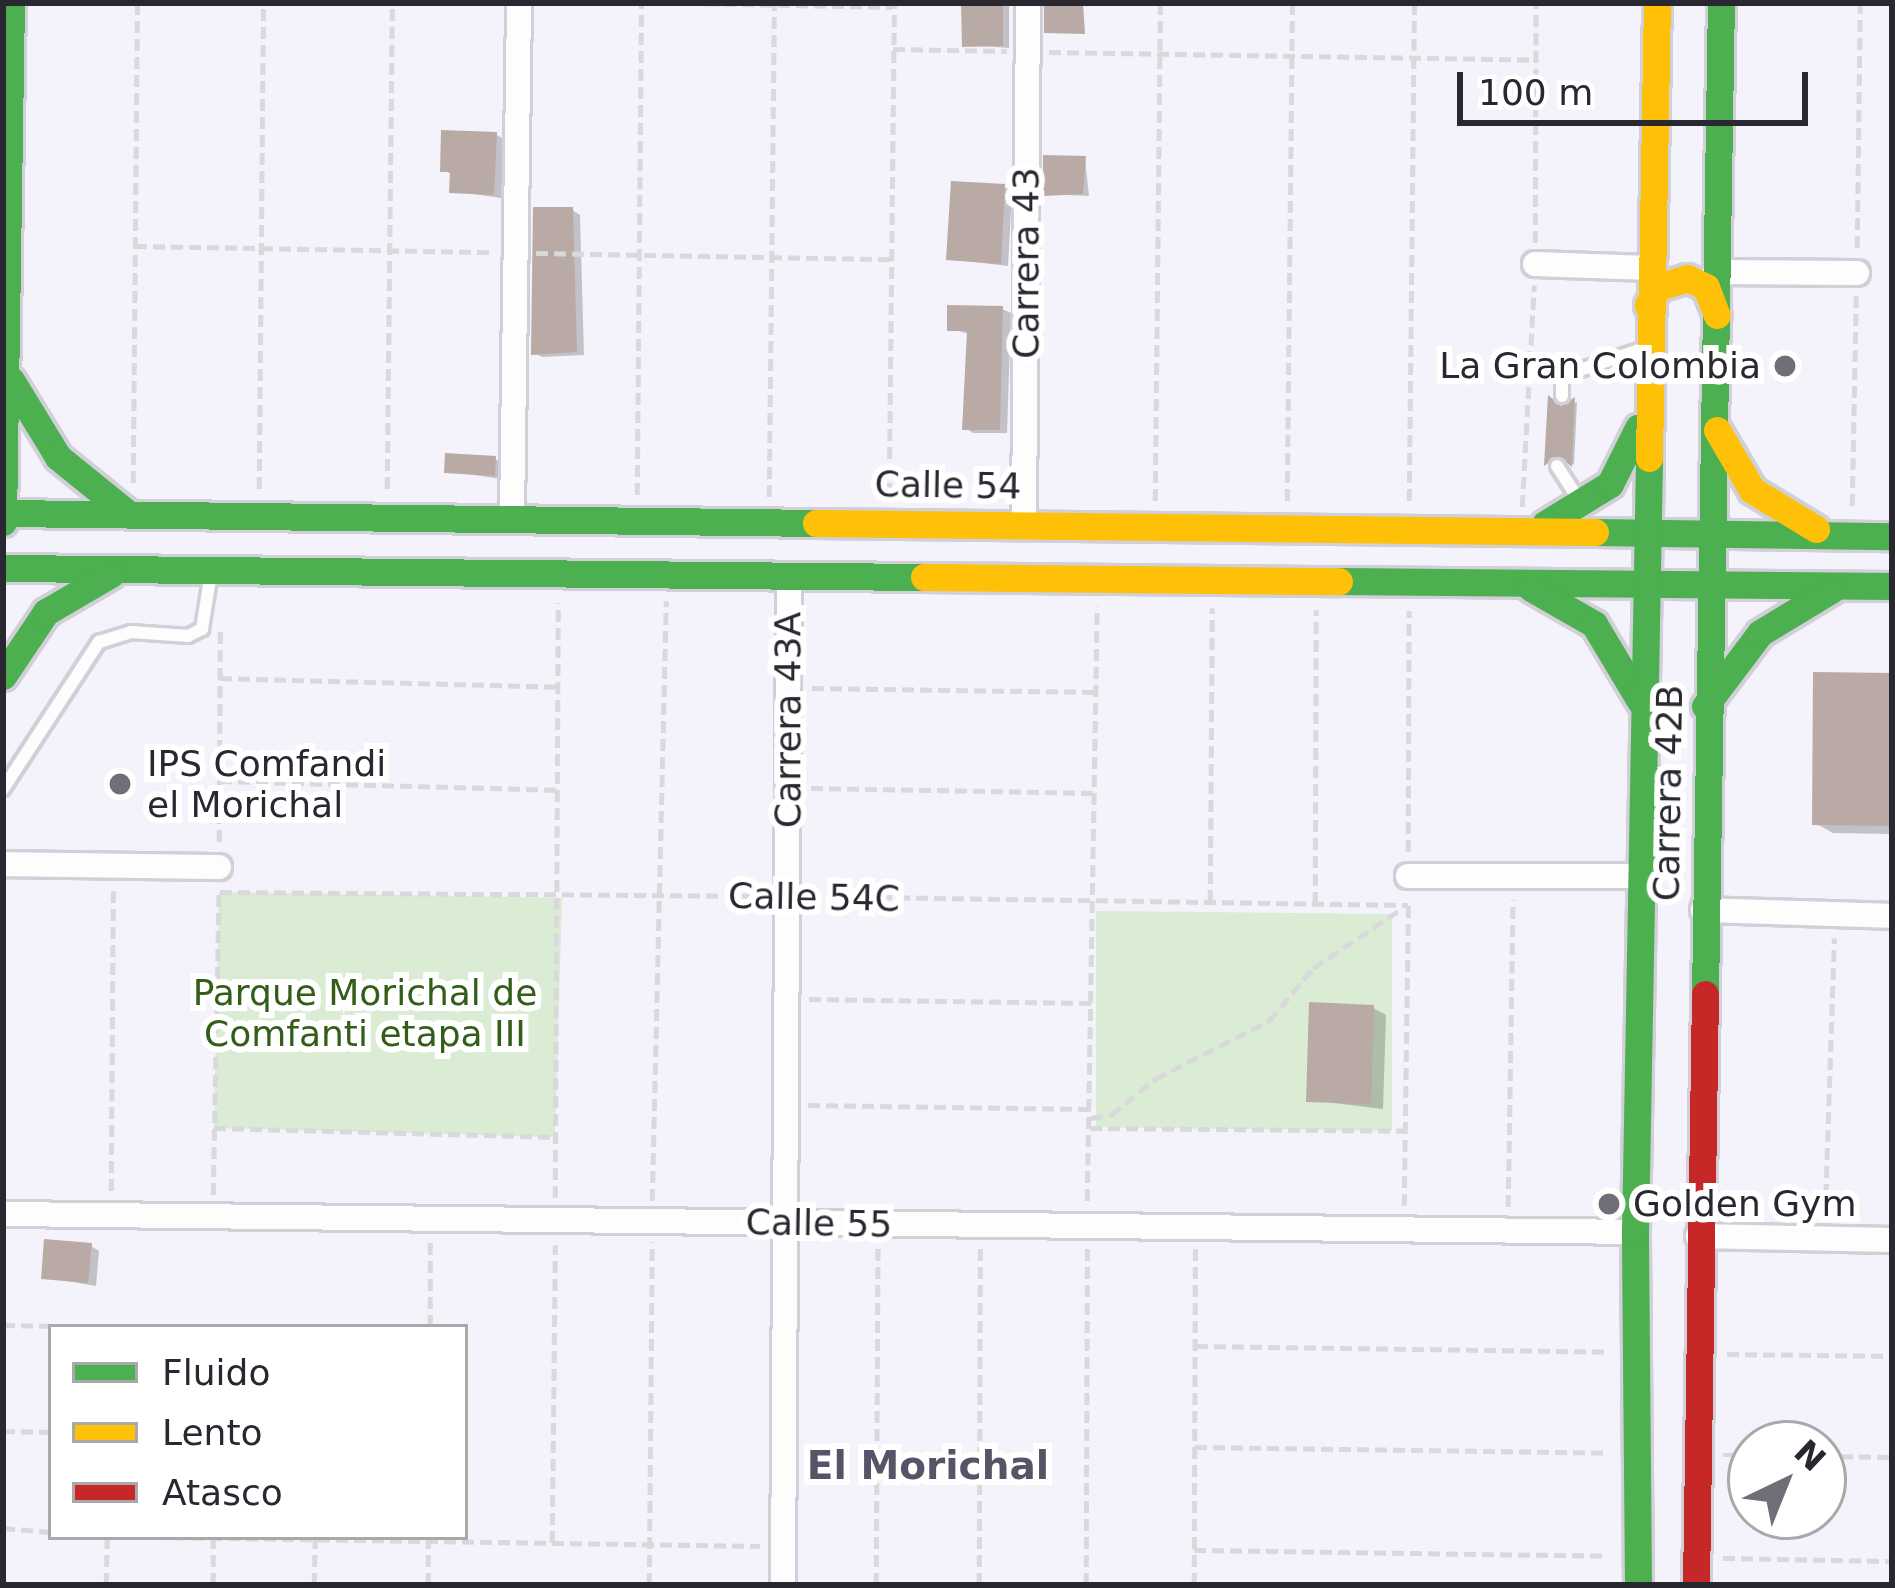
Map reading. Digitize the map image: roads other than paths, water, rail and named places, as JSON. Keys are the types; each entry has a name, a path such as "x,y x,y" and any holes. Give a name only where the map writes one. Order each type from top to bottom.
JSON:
{"main road":[{"path":"4,516 10,3"},
{"name":"Carrera 42B","path":"1638,1585 1635,1232 1646,348 1657,3"},
{"name":"Carrera 42B","path":"1696,1585 1704,708 1721,3"},
{"path":"1648,304 1658,286 1687,278 1706,287 1717,316"},
{"path":"6,367 58,457 130,501"},
{"path":"1521,528 1583,508 1621,470 1646,404"},
{"path":"1713,416 1752,490 1798,523 1853,536"},
{"name":"Calle 54","path":"4,516 130,501 512,518 1892,536"},
{"path":"3,568 1892,586"},
{"path":"3,676 46,612 117,572"},
{"path":"1476,580 1540,590 1594,624 1643,709"},
{"path":"1704,708 1760,633 1844,585"}],"street":[{"path":"512,518 519,3"},
{"name":"Carrera 43","path":"1024,522 1028,3"},
{"path":"1535,264 1650,268"},
{"path":"1715,272 1857,273"},
{"name":"Carrera 43A","path":"783,1585 789,576"},
{"path":"3,864 219,879"},
{"path":"1408,876 1641,875"},
{"path":"1703,910 1892,916"},
{"name":"Calle 55","path":"3,1214 1635,1232"},
{"path":"1699,1236 1892,1240"}],"lane":[{"path":"1562,396 1562,376 1646,348"},
{"path":"1557,466 1583,508"},
{"path":"3,789 99,642 131,632 188,637 202,629 211,573"}],"place":[{"name":"La Gran Colombia","path":"1785,366"},
{"name":"IPS Comfandi el Morichal","path":"120,784"},
{"name":"Golden Gym","path":"1609,1204"}],"district":[{"name":"El Morichal","path":"928,1466"}],"park label":[{"name":"Parque Morichal de Comfanti etapa III","path":"365,1012"}]}
